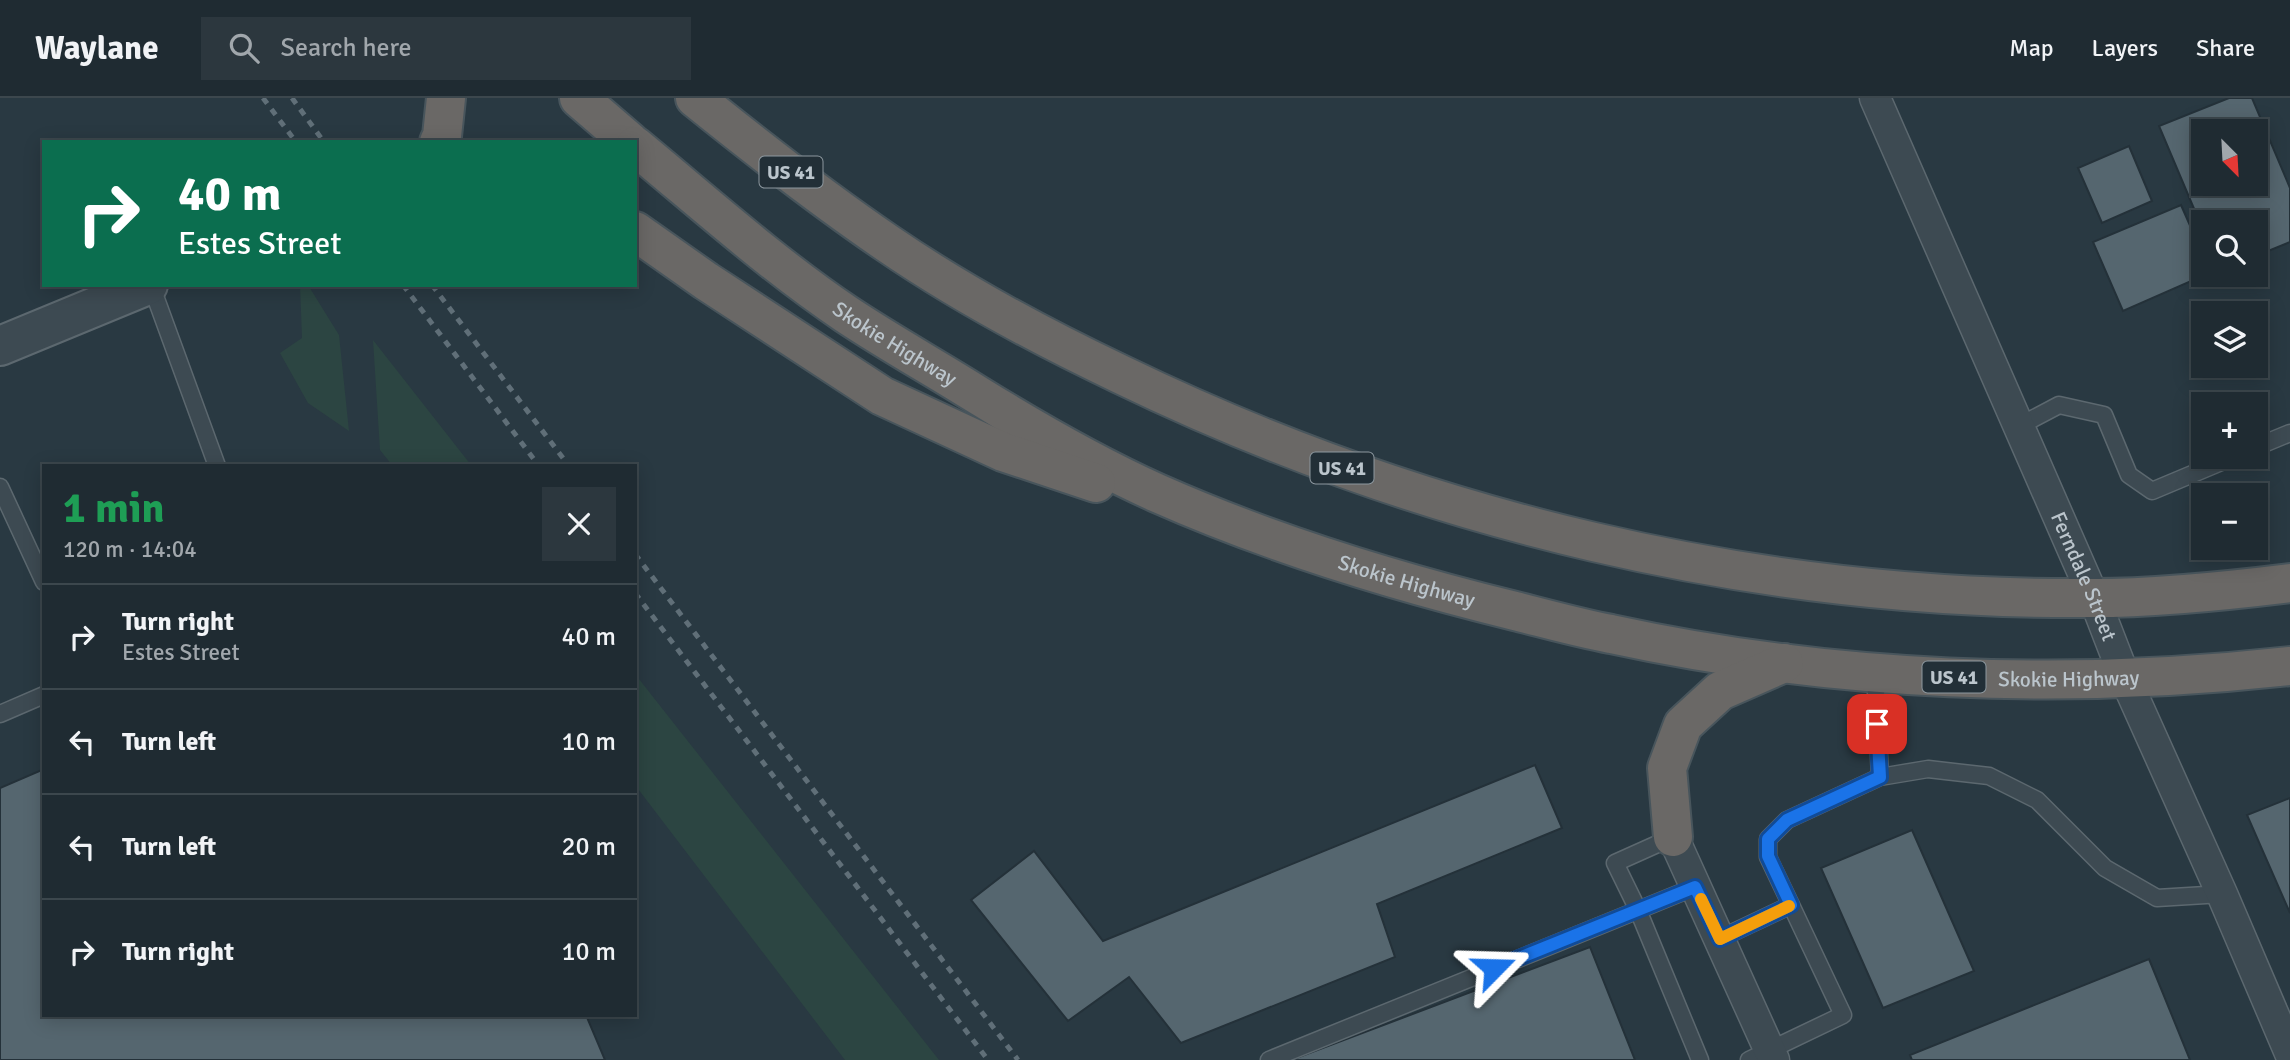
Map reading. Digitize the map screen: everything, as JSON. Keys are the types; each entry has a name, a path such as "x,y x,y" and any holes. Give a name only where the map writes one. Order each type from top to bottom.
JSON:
{"highway":[{"path":"440,140 446,98"},
{"path":"579,98 628,140"},
{"name":"US 41","path":"695,98 889,244 985,303 1084,357 1185,406 1289,449 1395,487 1503,520 1722,568 1834,584 1964,595 2094,598 2235,590 2290,583"},
{"name":"Skokie Highway","path":"637,148 761,250 846,314 1023,423 1156,492 1294,547 1428,590 1612,635 1784,663 1988,679 2219,674 2290,666"},
{"path":"637,232 882,396 1003,453 1294,547"},
{"path":"1672,837 1667,768 1683,725 1720,691 1784,663"}],"street":[{"name":"Ferndale Street","path":"1875,98 2290,1053"},
{"path":"0,345 144,287"},
{"path":"1672,837 1720,939 1764,1057"}],"lane":[{"path":"150,287 215,464"},
{"path":"2019,426 2059,405 2104,415 2129,475 2152,491 2204,469"},
{"path":"2268,442 2290,433"},
{"path":"0,487 4,508 42,578"},
{"path":"1875,671 1880,777"},
{"path":"0,714 42,696"},
{"path":"1764,1057 1843,1015 1768,856 1768,839 1787,820 1880,777 1928,769 1989,776 2037,800 2105,868 2157,898 2222,894"},
{"path":"1672,837 1615,863 1638,910 1700,1060"},
{"path":"1269,1060 1695,887"},
{"path":"1720,939 1791,905"}],"green space":[{"path":"300,287 309,287 339,335 349,431 308,403 280,353 302,338"},
{"path":"373,340 470,464 391,464 380,450"},
{"path":"637,677 939,1060 845,1060 637,788"}],"building":[{"path":"2229,98 2252,98 2261,119 2191,119 2191,196 2268,196 2268,136 2290,188 2290,242 2268,251 2268,210 2195,210 2159,126"},
{"path":"2129,146 2152,201 2102,223 2078,168"},
{"path":"2181,205 2191,228 2191,281 2123,311 2093,242"},
{"path":"1535,765 1562,828 1377,904 1395,957 1181,1043 1129,977 1068,1021 971,900 1034,851 1103,941"},
{"path":"42,770 42,1017 587,1017 605,1060 0,1060 0,788"},
{"path":"2290,798 2290,913 2247,815"},
{"path":"1912,830 1974,971 1883,1008 1821,868"},
{"path":"1590,947 1635,1060 1291,1060"},
{"path":"2149,959 2190,1060 1912,1060 1910,1055"}],"railway":[{"path":"263,98 294,140"},
{"path":"292,98 323,140"},
{"path":"405,287 537,464"},
{"path":"434,287 567,464"},
{"path":"637,557 1018,1060"},
{"path":"637,596 988,1060"}],"slow traffic":[{"path":"1701,899 1720,939 1789,906"}],"route":[{"path":"1494,968 1695,887 1720,939 1791,905 1768,856 1768,839 1787,820 1880,777 1877,724"}]}
